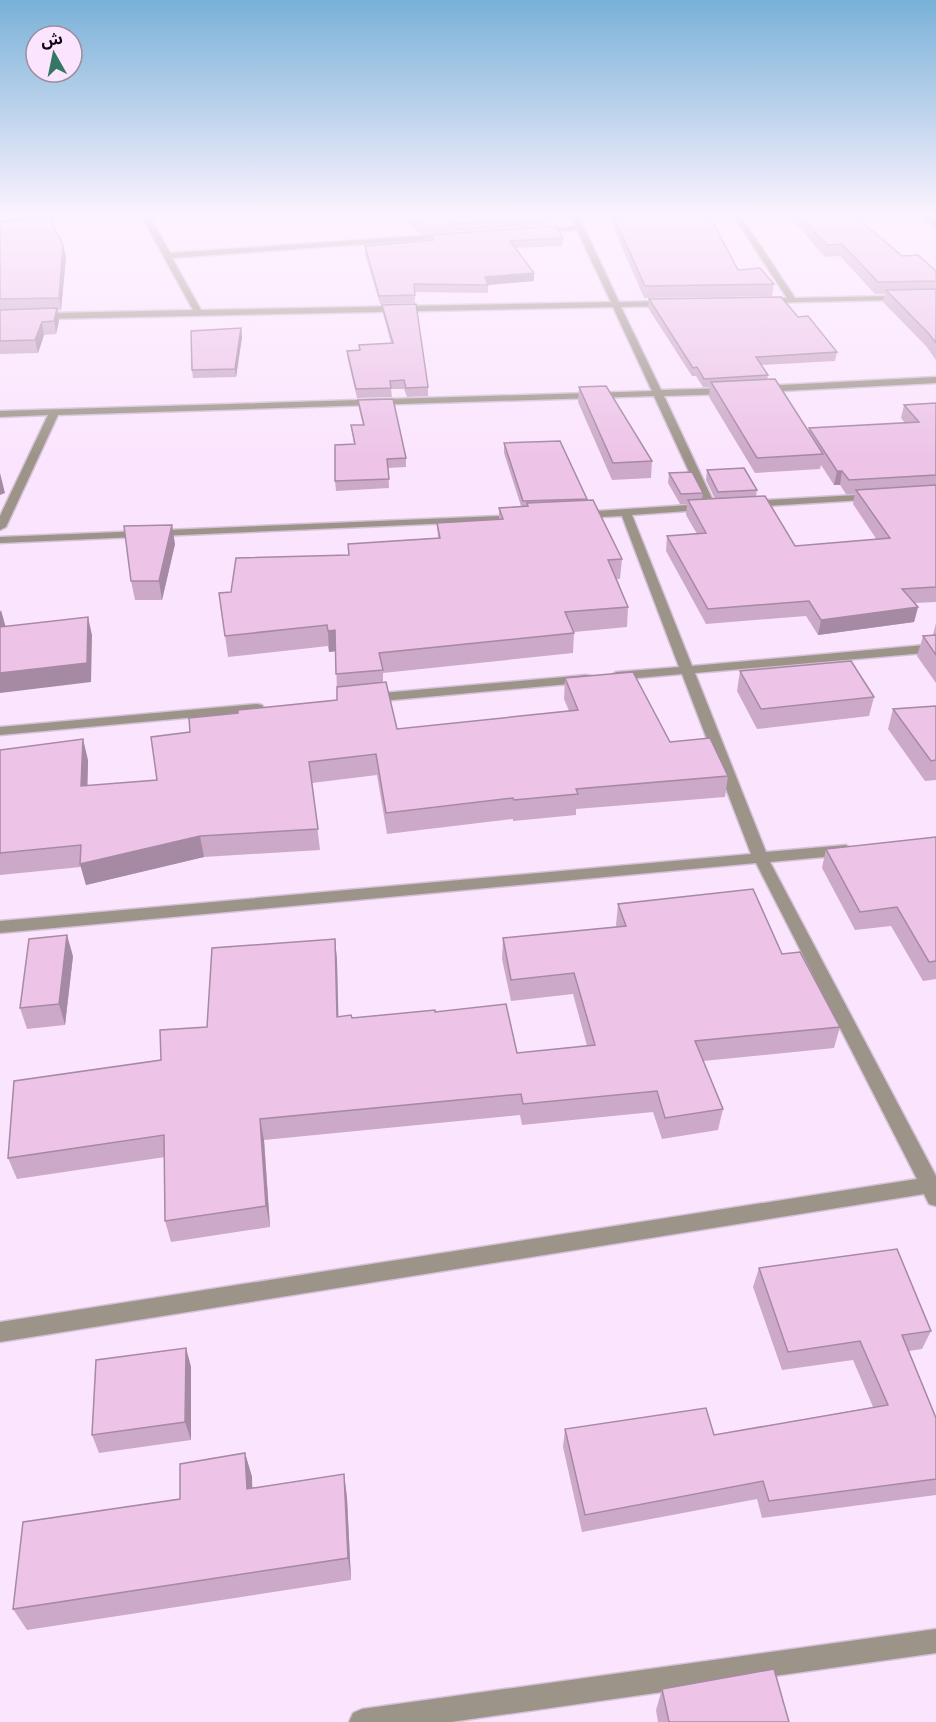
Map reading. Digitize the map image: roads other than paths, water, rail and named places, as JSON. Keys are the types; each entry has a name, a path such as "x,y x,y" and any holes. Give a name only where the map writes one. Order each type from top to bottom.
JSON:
{"street":[{"path":"189,295 198,312"},
{"path":"612,295 657,395 723,506"},
{"path":"789,295 793,301"},
{"path":"758,301 936,297"},
{"path":"0,317 675,303"},
{"path":"750,390 936,380"},
{"path":"0,414 657,395 738,390"},
{"path":"0,527 54,413"},
{"path":"567,516 889,496"},
{"path":"0,1332 934,1189 760,857 626,513"},
{"path":"0,540 531,517"},
{"path":"356,699 936,648"},
{"path":"0,731 273,707"},
{"path":"0,927 866,849"},
{"path":"362,1722 936,1641"}]}
